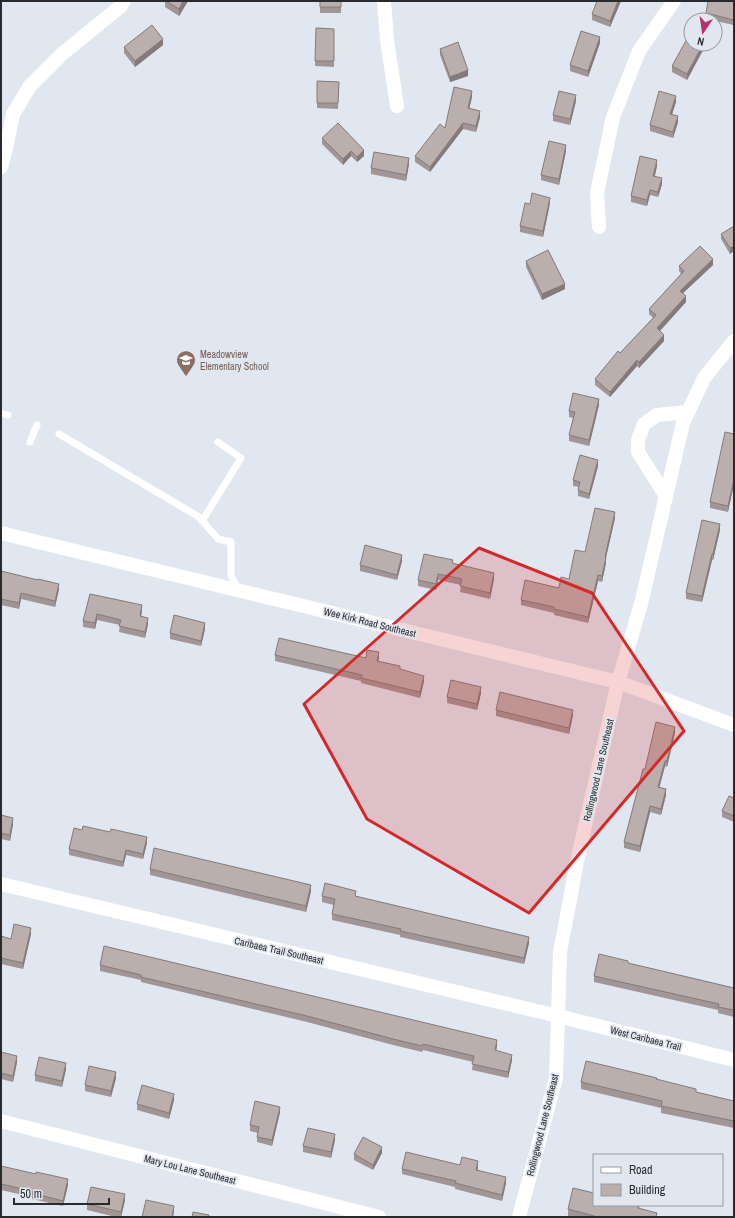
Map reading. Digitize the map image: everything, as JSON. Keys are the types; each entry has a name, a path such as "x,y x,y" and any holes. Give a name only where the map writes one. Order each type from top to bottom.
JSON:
{"street":[{"path":"1,167 13,114 30,86 62,54 121,6 124,1"},
{"path":"384,1 397,106"},
{"path":"598,227 597,193 613,117 639,51 674,1"},
{"name":"Rollingwood Lane Southeast","path":"519,1217 556,1078 560,952 578,857 618,682 641,604 683,423 704,378 734,341"},
{"path":"666,496 638,452 638,440 644,424 657,415 688,412"},
{"name":"Wee Kirk Road Southeast","path":"1,533 618,682 734,725"},
{"name":"Caribaea Trail Southeast","path":"1,884 558,1016"},
{"name":"West Caribaea Trail","path":"558,1016 734,1060"},
{"name":"Mary Lou Lane Southeast","path":"1,1121 379,1217"}],"lane":[{"path":"1,413 8,415"},
{"path":"30,442 37,425"},
{"path":"59,434 199,518 218,539 231,542 232,575 238,591"},
{"path":"202,522 241,458 218,442"}],"highlighted area":[{"path":"479,548 592,593 684,731 529,913 367,819 304,704"}],"building":[{"path":"166,1 183,1 179,9"},
{"path":"320,1 341,1 341,7 320,7"},
{"path":"597,1 618,1 610,21 592,14"},
{"path":"708,1 734,1 734,20 723,17 723,12 706,12"},
{"path":"152,25 163,39 135,61 124,47"},
{"path":"316,28 334,29 334,61 315,61"},
{"path":"581,31 600,37 588,71 570,65"},
{"path":"458,42 468,70 450,77 440,49"},
{"path":"683,46 683,52 699,52 687,74 672,66"},
{"path":"317,81 339,82 338,103 317,103"},
{"path":"454,87 472,91 468,108 480,111 476,126 463,123 430,167 415,156 440,124 445,128"},
{"path":"559,91 576,95 570,119 553,115"},
{"path":"659,91 676,96 670,114 678,116 673,132 650,125"},
{"path":"338,123 364,150 357,157 351,151 343,159 322,138"},
{"path":"549,141 566,145 559,179 541,175"},
{"path":"374,152 409,158 406,175 371,168"},
{"path":"640,156 657,160 653,176 662,178 658,192 650,190 647,200 631,196"},
{"path":"532,193 550,198 543,231 520,226 525,203 530,204"},
{"path":"734,226 734,246 730,248 721,234"},
{"path":"700,246 713,259 680,291 686,296 657,328 664,335 639,362 637,360 610,392 595,379 618,351 620,353 656,315 649,309 684,271 679,266"},
{"path":"548,250 565,284 542,294 526,261"},
{"path":"573,393 599,399 589,440 569,435 575,412 569,411"},
{"path":"725,432 734,434 734,479 728,506 710,502"},
{"path":"580,455 598,460 589,494 578,490 580,482 573,480"},
{"path":"595,508 615,512 602,576 598,575 588,617 554,609 554,607 521,600 525,580 559,588 561,577 569,579 575,550 585,552"},
{"path":"702,520 720,524 702,596 686,593"},
{"path":"365,545 402,555 397,575 360,565"},
{"path":"424,554 453,560 452,563 494,573 490,593 460,586 462,579 438,574 436,584 418,580"},
{"path":"1,571 59,584 55,601 21,593 19,603 1,599"},
{"path":"90,594 142,605 140,616 148,618 145,632 119,626 121,620 97,614 95,623 83,621"},
{"path":"174,615 205,623 201,641 170,633"},
{"path":"279,638 366,658 367,650 379,652 377,661 400,666 400,669 424,676 420,692 361,678 362,675 275,655"},
{"path":"451,680 481,687 477,704 447,697"},
{"path":"500,692 573,710 569,728 496,710"},
{"path":"656,722 675,727 667,761 665,761 658,787 666,789 661,809 650,806 640,846 624,842 643,769 645,769"},
{"path":"729,796 734,798 734,816 722,811"},
{"path":"1,815 13,818 10,835 1,833"},
{"path":"83,826 110,832 111,829 147,837 143,854 126,850 123,862 69,849 74,828 82,830"},
{"path":"154,848 311,885 306,906 150,869"},
{"path":"325,883 356,891 355,896 529,937 524,958 400,931 401,929 332,914 335,899 322,896"},
{"path":"14,924 31,928 23,963 1,958 1,936 11,939"},
{"path":"104,946 497,1040 495,1050 512,1055 508,1072 472,1064 474,1056 423,1044 422,1046 393,1039 307,1016 141,977 141,975 100,965"},
{"path":"599,954 628,961 628,963 734,988 734,1010 718,1007 719,1004 594,976"},
{"path":"1,1052 17,1056 13,1076 1,1073"},
{"path":"39,1057 66,1063 62,1081 35,1075"},
{"path":"586,1061 657,1078 656,1079 696,1089 696,1092 734,1101 734,1121 661,1106 662,1101 581,1082"},
{"path":"89,1066 116,1072 111,1091 85,1085"},
{"path":"142,1085 174,1094 169,1113 137,1104"},
{"path":"255,1101 280,1107 272,1140 257,1137 259,1127 250,1125"},
{"path":"308,1128 335,1134 331,1152 303,1146"},
{"path":"363,1137 382,1147 373,1165 354,1154"},
{"path":"406,1152 460,1165 462,1157 478,1161 476,1170 506,1177 502,1195 455,1183 456,1181 402,1169"},
{"path":"1,1166 68,1179 63,1201 32,1193 32,1191 1,1184"},
{"path":"91,1187 125,1194 121,1212 87,1204"},
{"path":"573,1188 593,1193 593,1206 638,1206 638,1208 657,1213 656,1217 598,1217 568,1209"},
{"path":"146,1200 174,1206 172,1217 142,1217"},
{"path":"193,1212 209,1215 209,1217 192,1217"}],"place":[{"name":"Meadowview Elementary School","path":"186,377"}]}
